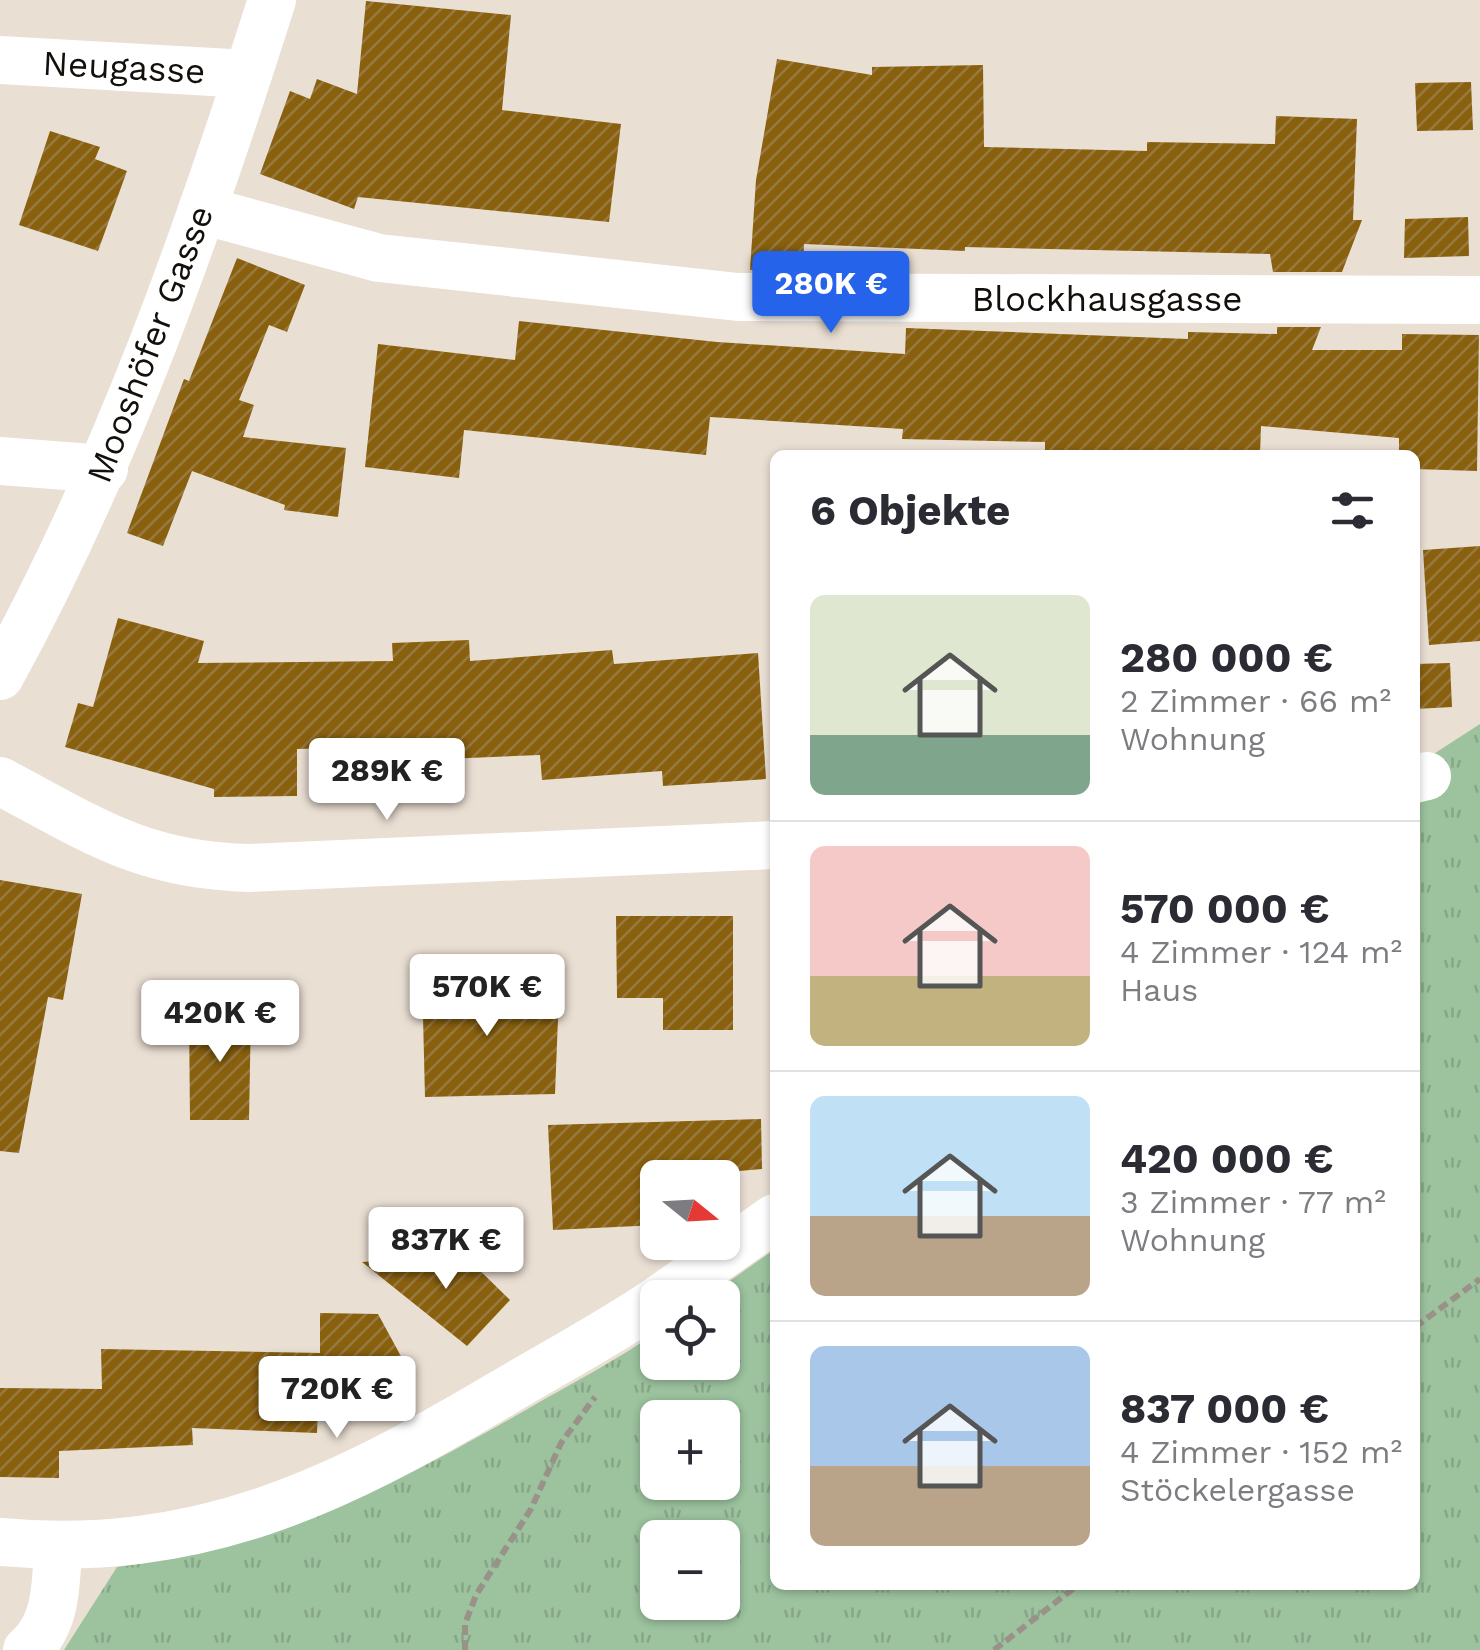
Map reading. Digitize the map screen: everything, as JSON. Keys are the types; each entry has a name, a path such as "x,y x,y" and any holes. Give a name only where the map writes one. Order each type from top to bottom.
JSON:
{"street":[{"name":"Mooshöfer Gasse","path":"0,676 59,569 144,376 272,0"},
{"name":"Neugasse","path":"0,60 248,74"},
{"name":"Blockhausgasse","path":"202,210 378,258 738,297 1480,300"},
{"path":"0,461 104,469"},
{"path":"0,781 128,850 193,867 250,868 770,844"},
{"path":"686,1280 770,1221"},
{"path":"0,1542 58,1547 150,1541 238,1522 330,1488 435,1434 640,1310"},
{"path":"27,1650 38,1640 55,1601 58,1547"}],"path":[{"path":"1420,1324 1480,1279"},
{"path":"465,1650 464,1624 476,1595 531,1509 561,1443 598,1392"},
{"path":"994,1650 1072,1590"}],"green space":[{"path":"1480,724 1480,1650 64,1650 117,1567 230,1544 330,1510 426,1465 640,1343 640,1380 740,1380 740,1280 731,1280 770,1253 770,1590 1420,1590 1420,763"}],"building":[{"path":"366,1 511,15 502,110 621,124 609,222 358,197 354,209 260,174 290,91 310,99 317,79 357,94"},
{"path":"777,59 872,75 872,67 983,65 984,147 1147,151 1147,142 1275,144 1276,116 1357,119 1353,220 1362,220 1342,272 1273,272 1270,254 965,247 965,251 804,244 803,270 750,270 756,180"},
{"path":"1471,82 1473,130 1417,131 1415,83"},
{"path":"50,131 100,147 95,159 127,171 98,251 19,225"},
{"path":"1468,217 1469,256 1404,258 1405,219"},
{"path":"237,258 305,285 287,332 269,325 239,400 254,405 243,437 346,448 338,517 284,510 285,505 192,471 163,546 127,533 184,379 189,381"},
{"path":"519,321 717,342 905,354 906,328 1188,339 1188,332 1277,334 1277,327 1321,327 1312,350 1402,350 1402,334 1479,335 1477,471 1420,469 1420,450 1399,450 1399,438 1261,426 1260,450 1045,450 1045,442 902,439 903,429 710,417 706,455 464,430 459,478 365,467 378,344 515,360"},
{"path":"1480,546 1480,641 1429,645 1423,550"},
{"path":"118,618 204,641 198,663 393,661 392,643 469,640 470,661 612,650 614,664 758,653 766,779 663,786 662,771 542,780 540,755 374,762 373,747 297,749 297,796 214,797 214,789 65,747 78,703 93,707"},
{"path":"1450,663 1452,707 1420,709 1420,664"},
{"path":"0,880 82,894 63,1000 48,997 19,1153 0,1151"},
{"path":"616,916 733,916 733,1030 663,1030 663,998 617,998"},
{"path":"499,973 499,996 559,994 555,1094 425,1097 422,976"},
{"path":"189,1010 251,1010 249,1120 190,1120"},
{"path":"761,1119 762,1169 740,1171 740,1160 640,1160 640,1226 553,1230 548,1125"},
{"path":"464,1255 510,1300 467,1346 362,1262"},
{"path":"320,1313 378,1314 415,1382 354,1409 318,1409 317,1433 192,1428 193,1445 59,1451 59,1478 0,1477 0,1388 102,1389 101,1349 320,1353"}]}
